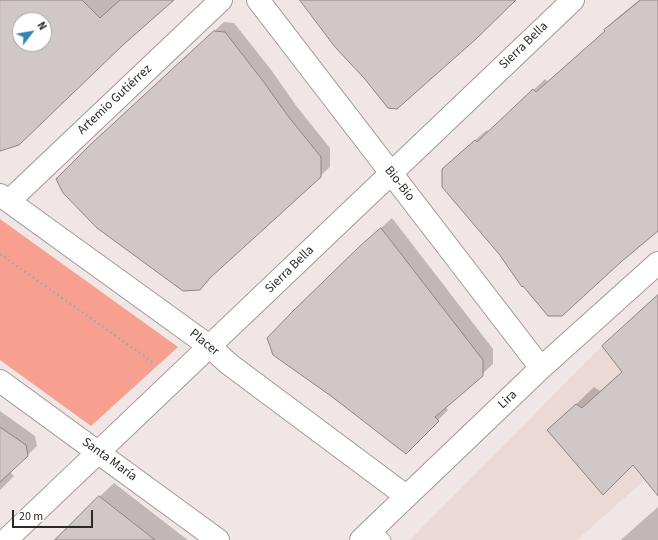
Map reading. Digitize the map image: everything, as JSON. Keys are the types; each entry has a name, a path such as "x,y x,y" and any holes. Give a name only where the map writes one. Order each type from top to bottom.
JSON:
{"street":[{"name":"Artemio Gutiérrez","path":"4,198 221,0"},
{"name":"Bio-Bio","path":"258,0 541,368"},
{"name":"Sierra Bella","path":"6,540 573,0"},
{"name":"Placer","path":"4,198 209,346 229,364 406,496"},
{"name":"Lira","path":"373,536 406,496 541,368 658,263"},
{"name":"Santa María","path":"0,381 218,540"}],"path":[{"path":"0,254 176,379"}],"shaded area":[{"path":"0,219 178,347 91,426 0,360"},
{"path":"658,295 658,468 577,540 410,540 602,346"}],"building":[{"path":"0,0 82,0 100,18 120,0 174,0 123,45 19,145 0,151"},
{"path":"300,0 516,0 476,39 397,109 388,108 364,78 335,47"},
{"path":"641,0 658,0 658,231 621,262 562,316 548,316 523,286 522,287 499,254 442,187 442,169 475,140 477,142 533,89 536,92 605,31 604,30"},
{"path":"214,31 225,32 321,157 321,177 210,278 200,290 183,291 97,228 63,193 56,179 90,145"},
{"path":"381,228 483,360 483,376 435,417 439,421 406,454 331,396 273,355 267,338 360,246"},
{"path":"658,295 658,496 633,465 603,495 547,430 576,404 582,408 622,372 602,346"},
{"path":"0,427 26,445 28,456 0,482"},
{"path":"99,496 155,540 55,540"}]}
